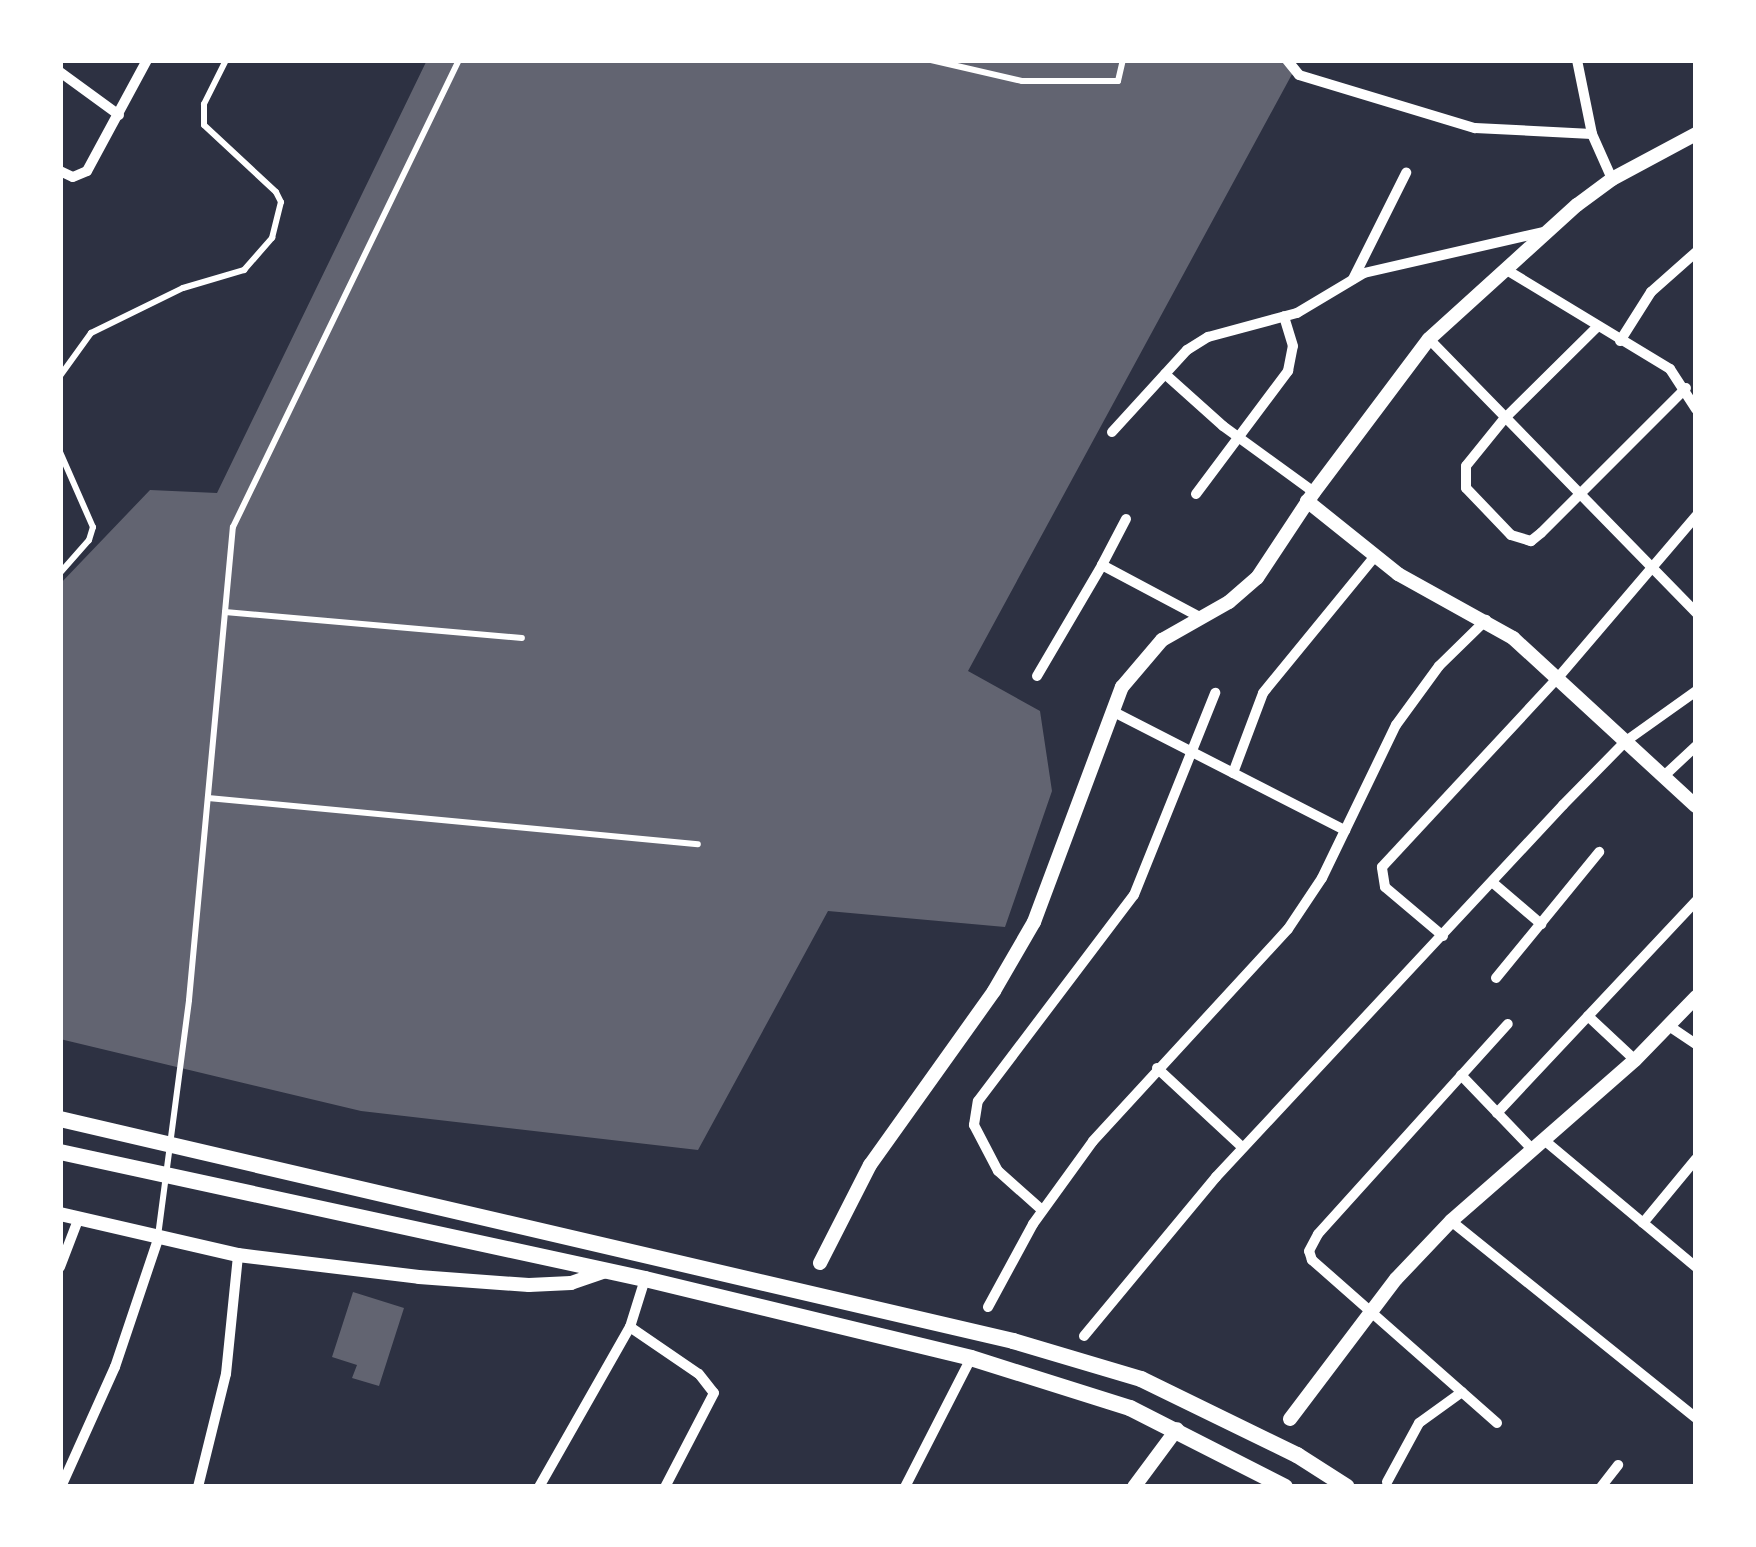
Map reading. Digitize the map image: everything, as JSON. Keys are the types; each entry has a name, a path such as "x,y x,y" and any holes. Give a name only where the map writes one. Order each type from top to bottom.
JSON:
{"main road":[{"path":"60,1119 612,1244 1073,1358 1141,1379 1216,1413 1347,1487"},
{"path":"60,1152 645,1279 970,1358 1052,1381 1178,1429 1285,1487"}],"street":[{"path":"60,171 81,177 148,60"},
{"path":"1287,60 1299,75 1475,128 1592,134"},
{"path":"1576,60 1592,134 1612,179"},
{"path":"60,73 118,115"},
{"path":"820,1263 870,1165 994,991 1034,922 1122,688 1162,640 1257,578 1310,497 1430,339 1505,268 1612,179 1696,134"},
{"path":"1351,282 1406,173"},
{"path":"1112,432 1165,374 1208,338 1284,316 1388,267 1443,259 1549,230"},
{"path":"1620,341 1651,292 1696,252"},
{"path":"1505,268 1596,328 1670,369 1696,409"},
{"path":"1196,494 1292,363 1293,346 1284,316"},
{"path":"1596,328 1504,419 1466,466 1462,478 1473,496 1522,542 1541,533 1686,388"},
{"path":"1430,339 1696,613"},
{"path":"1165,374 1412,583 1486,620 1696,806"},
{"path":"1443,936 1385,887 1382,867 1556,680 1696,516"},
{"path":"1037,676 1126,520"},
{"path":"1233,773 1263,693 1376,555"},
{"path":"1102,565 1200,617"},
{"path":"988,1307 1042,1210 1157,1068 1223,1006 1288,929 1415,697 1486,620"},
{"path":"1084,1336 1244,1148 1492,882 1626,741 1696,691"},
{"path":"1042,1210 998,1171 974,1125 978,1101 1134,895 1215,693"},
{"path":"1112,711 1345,830"},
{"path":"1665,775 1696,746"},
{"path":"1496,978 1599,852"},
{"path":"1492,882 1540,924"},
{"path":"1497,1113 1696,901"},
{"path":"1290,1419 1372,1312 1451,1221 1636,1060 1696,997"},
{"path":"1588,1016 1636,1060"},
{"path":"1497,1423 1312,1260 1312,1241 1508,1024"},
{"path":"1669,1026 1696,1044"},
{"path":"1157,1068 1244,1148"},
{"path":"1461,1075 1497,1113 1696,1267"},
{"path":"1643,1223 1696,1159"},
{"path":"60,1214 238,1255 529,1285 571,1283 606,1271"},
{"path":"60,1267 78,1220"},
{"path":"1451,1221 1696,1418"},
{"path":"62,1487 115,1367 158,1239"},
{"path":"198,1487 226,1374 238,1255"},
{"path":"539,1487 630,1327 645,1279"},
{"path":"630,1327 699,1374 714,1393 664,1487"},
{"path":"905,1487 970,1358"},
{"path":"1387,1482 1419,1423 1462,1392"},
{"path":"1134,1487 1178,1429"},
{"path":"1600,1487 1618,1465"}],"lane":[{"path":"60,376 91,333 183,288 244,270 272,238 281,202 276,192 203,125 204,104 226,60"},
{"path":"158,1239 173,1147 232,527 459,60"},
{"path":"931,60 1022,80 1070,81 1118,81 1124,60"},
{"path":"60,452 93,527 89,540 60,572"},
{"path":"225,612 522,638"},
{"path":"208,797 698,844"}],"building":[{"path":"427,60 1286,60 1297,65 968,671 1040,711 1052,791 1005,927 828,911 698,1150 361,1111 60,1039 60,584 150,490 217,493"},
{"path":"353,1292 404,1308 379,1386 352,1378 357,1365 332,1357"}]}
